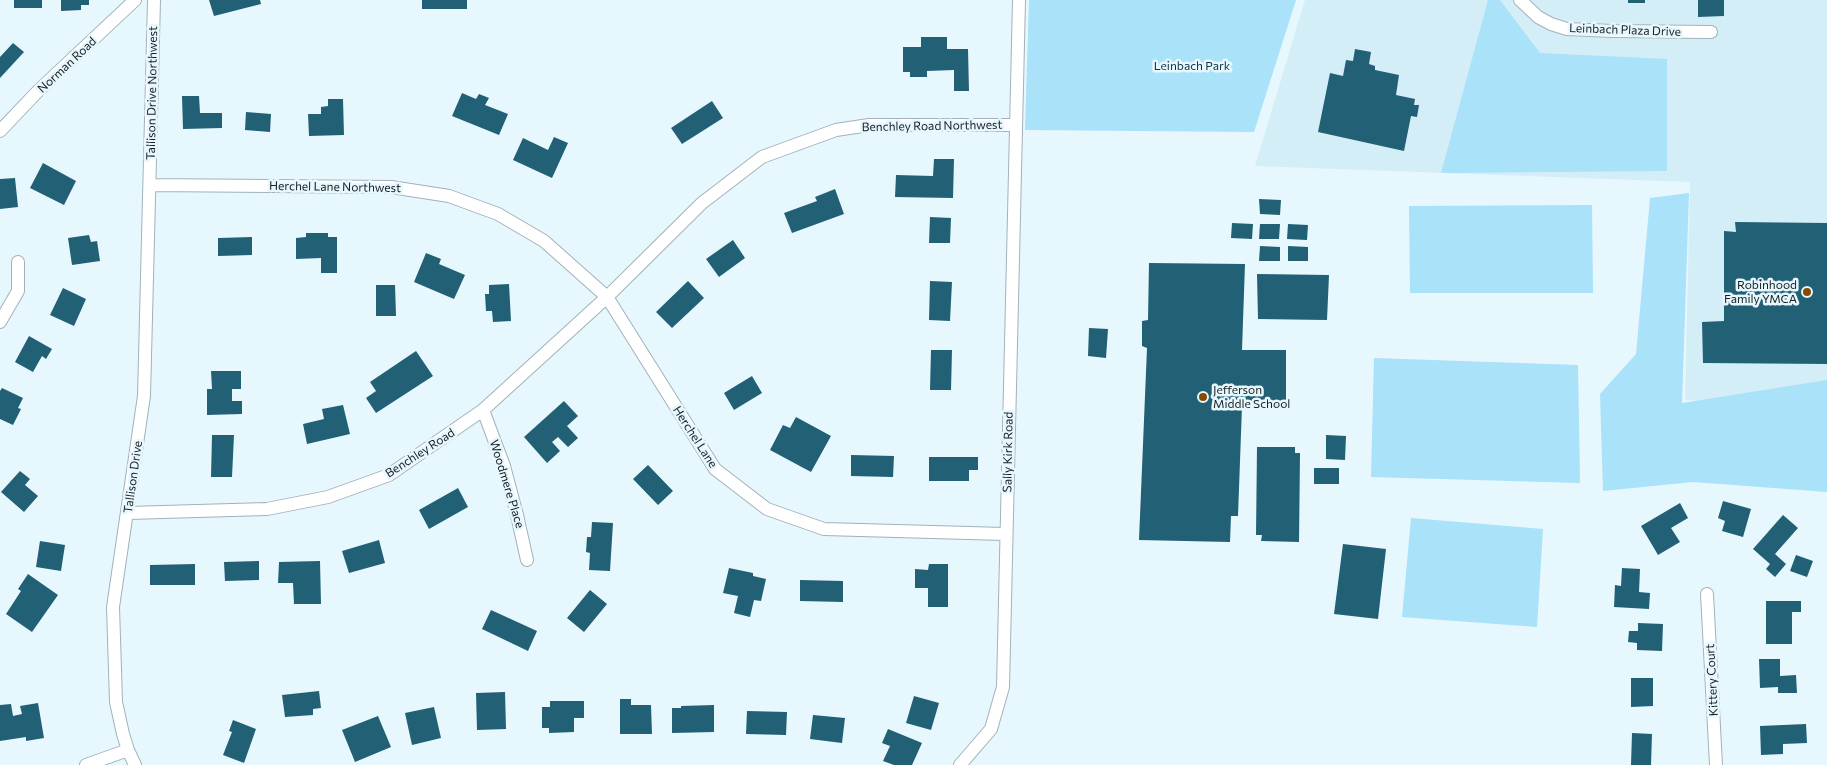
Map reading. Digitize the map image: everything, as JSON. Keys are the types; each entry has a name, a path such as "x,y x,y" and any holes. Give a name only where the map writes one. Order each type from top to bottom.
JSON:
{"street":[{"name":"Norman Road","path":"0,131 38,91 135,0"},
{"name":"Tallison Drive Northwest","path":"150,185 154,0"},
{"name":"Sally Kirk Road","path":"960,765 991,729 1003,687 1018,0"},
{"name":"Leinbach Plaza Drive","path":"1520,0 1538,17 1567,29 1711,32"},
{"name":"Benchley Road Northwest","path":"607,297 702,203 762,157 836,130 870,126 1016,126"},
{"name":"Herchel Lane Northwest","path":"150,185 391,187 449,196 498,214 544,241 607,297"},
{"name":"Tallison Drive","path":"135,765 128,750 116,702 114,607 144,396 150,185"},
{"path":"0,322 18,291 18,262"},
{"name":"Benchley Road","path":"128,513 267,510 328,497 389,475 483,410 607,297"},
{"name":"Herchel Lane","path":"607,297 714,469 767,508 824,529 1006,534"},
{"name":"Woodmere Place","path":"483,410 504,466 518,515 527,560"},
{"name":"Kittery Court","path":"1707,594 1716,765"},
{"path":"86,765 128,750"}],"shaded area":[{"path":"1305,0 1827,0 1827,403 1685,400 1690,182 1255,166"}],"green space":[{"name":"Leinbach Park","path":"1029,0 1296,0 1254,132 1025,130"},
{"path":"1488,0 1500,0 1540,53 1667,59 1667,171 1441,173"},
{"path":"1689,193 1682,403 1827,380 1827,492 1693,482 1603,491 1600,394 1636,354 1650,198"},
{"path":"1592,205 1593,293 1410,293 1409,206"},
{"path":"1374,358 1578,365 1580,483 1371,477"},
{"path":"1411,518 1543,529 1537,627 1402,617"}],"building":[{"path":"14,0 42,0 42,8 14,8"},
{"path":"61,0 89,0 89,5 81,5 81,10 61,11"},
{"path":"209,0 260,0 261,4 214,16"},
{"path":"422,0 467,0 467,9 422,9"},
{"path":"1628,0 1645,0 1645,3 1628,3"},
{"path":"1698,0 1724,0 1724,16 1698,17"},
{"path":"921,37 947,37 947,49 968,49 969,91 954,91 954,70 927,71 927,77 910,77 910,72 903,72 903,47 921,47"},
{"path":"13,43 24,52 0,78 0,57"},
{"path":"1355,49 1371,52 1369,64 1375,66 1375,70 1399,75 1396,95 1415,99 1414,105 1419,105 1417,117 1411,116 1404,151 1318,132 1330,73 1343,76 1346,60 1353,61"},
{"path":"462,93 476,99 479,94 489,98 485,105 508,114 499,135 452,116"},
{"path":"182,96 199,96 200,113 222,113 222,128 183,129"},
{"path":"328,99 343,99 344,135 309,136 308,114 321,114 321,107 328,106"},
{"path":"712,101 723,118 682,144 671,128"},
{"path":"246,112 271,114 270,132 245,130"},
{"path":"554,137 568,143 552,178 513,160 523,138 548,150"},
{"path":"934,159 954,159 953,198 895,197 896,175 933,176"},
{"path":"43,163 76,181 64,205 30,188"},
{"path":"15,178 18,207 0,209 0,179"},
{"path":"835,189 844,214 792,233 784,213 817,201 815,197"},
{"path":"1259,199 1281,200 1280,215 1260,214"},
{"path":"930,217 951,218 950,243 929,243"},
{"path":"1735,222 1827,223 1827,364 1703,363 1702,322 1724,321 1724,231 1736,232"},
{"path":"1232,223 1253,224 1252,239 1231,238"},
{"path":"1260,224 1280,224 1279,239 1259,239"},
{"path":"1288,224 1308,225 1307,240 1287,239"},
{"path":"306,233 328,233 328,237 337,237 337,273 321,273 321,258 296,259 296,238 306,237"},
{"path":"89,235 91,242 97,241 100,261 72,265 68,238"},
{"path":"252,237 252,255 218,256 218,238"},
{"path":"733,240 745,258 719,277 706,259"},
{"path":"1260,246 1280,247 1280,261 1259,261"},
{"path":"1288,246 1308,247 1308,261 1288,261"},
{"path":"426,253 441,259 439,264 465,275 454,299 414,282"},
{"path":"1149,263 1245,264 1242,350 1286,350 1286,406 1242,406 1238,516 1231,516 1230,542 1139,540 1147,348 1142,346 1142,321 1148,320"},
{"path":"1257,274 1329,275 1327,320 1258,319"},
{"path":"688,281 704,298 672,328 656,312"},
{"path":"930,281 952,282 950,321 929,320"},
{"path":"509,284 511,321 493,322 492,311 486,311 485,294 489,294 489,285"},
{"path":"376,285 395,285 396,316 376,316"},
{"path":"63,288 86,299 74,326 50,315"},
{"path":"1089,328 1108,329 1106,358 1088,356"},
{"path":"29,336 52,349 46,359 42,356 33,372 15,362"},
{"path":"931,350 952,350 951,390 930,390"},
{"path":"416,351 433,376 376,413 366,398 376,391 370,382"},
{"path":"211,371 241,371 241,389 232,389 232,401 242,401 242,414 207,415 207,389 212,389"},
{"path":"752,376 762,393 734,410 724,393"},
{"path":"2,388 23,398 18,408 21,409 13,425 0,419 0,391"},
{"path":"564,401 578,416 567,426 578,438 568,447 558,437 552,442 560,451 547,463 524,437"},
{"path":"343,405 350,434 307,444 303,424 324,419 322,409"},
{"path":"796,417 831,436 811,472 770,450 783,425 790,428"},
{"path":"212,435 234,435 232,477 211,477"},
{"path":"1326,435 1346,436 1345,460 1326,459"},
{"path":"1257,447 1295,447 1295,453 1300,453 1299,542 1261,541 1262,535 1256,535"},
{"path":"851,455 894,456 893,477 851,476"},
{"path":"929,457 978,457 978,470 969,470 969,481 929,481"},
{"path":"648,465 673,491 658,505 633,479"},
{"path":"1314,468 1339,468 1339,484 1314,484"},
{"path":"20,471 30,479 25,485 38,496 24,512 1,492"},
{"path":"458,488 468,507 429,529 419,510"},
{"path":"1723,501 1751,509 1743,537 1722,531 1725,521 1718,518"},
{"path":"1680,503 1688,518 1671,528 1680,542 1658,555 1641,526"},
{"path":"1783,515 1798,528 1775,554 1786,564 1775,577 1766,569 1770,564 1753,549"},
{"path":"592,522 613,523 610,571 589,570 590,553 586,552 587,537 591,537"},
{"path":"379,540 385,563 349,573 342,551"},
{"path":"40,541 65,545 61,571 36,567"},
{"path":"1343,544 1386,549 1378,619 1334,614"},
{"path":"1796,555 1813,561 1807,577 1790,571"},
{"path":"259,561 259,580 225,581 224,562"},
{"path":"320,561 321,604 294,604 293,583 278,583 279,562"},
{"path":"195,564 195,585 150,585 150,565"},
{"path":"929,564 948,564 948,607 928,607 928,588 915,588 915,569 928,570"},
{"path":"729,568 753,573 753,576 766,579 761,601 754,600 750,617 734,613 738,596 723,593"},
{"path":"1622,568 1640,569 1639,592 1650,593 1649,609 1614,607 1615,585 1621,586"},
{"path":"28,574 58,595 32,632 6,614 21,591 18,589"},
{"path":"800,580 843,581 843,602 800,601"},
{"path":"590,590 607,604 584,632 567,618"},
{"path":"1766,601 1801,601 1801,612 1792,612 1792,644 1766,644"},
{"path":"491,610 537,631 528,651 482,629"},
{"path":"1638,623 1663,624 1662,651 1637,650 1637,643 1628,642 1629,631 1638,631"},
{"path":"1759,659 1780,659 1780,676 1796,675 1797,693 1778,693 1778,687 1760,688"},
{"path":"1631,678 1653,678 1653,706 1631,707"},
{"path":"319,691 321,708 313,709 313,715 285,717 282,695"},
{"path":"505,692 506,729 477,730 476,693"},
{"path":"914,696 939,703 931,730 906,723"},
{"path":"620,699 631,699 631,705 651,705 652,734 620,734"},
{"path":"550,701 584,701 584,718 574,718 574,732 549,733 549,728 542,728 542,707 550,707"},
{"path":"38,703 44,738 26,741 26,737 0,741 0,705 11,704 13,716 22,714 20,706"},
{"path":"714,705 714,732 672,733 672,708"},
{"path":"434,707 441,738 412,745 405,713"},
{"path":"747,711 787,712 786,735 746,734"},
{"path":"813,715 845,718 842,743 810,739"},
{"path":"378,716 391,747 355,762 342,730"},
{"path":"233,720 256,729 244,763 223,755 232,732 229,731"},
{"path":"1806,724 1807,743 1783,744 1783,754 1761,755 1760,726"},
{"path":"888,729 922,743 912,765 894,765 883,761 890,746 882,743"},
{"path":"1632,733 1652,734 1651,765 1631,765"}],"place":[{"name":"Robinhood Family YMCA","path":"1807,292"},
{"name":"Jefferson Middle School","path":"1203,397"}]}
